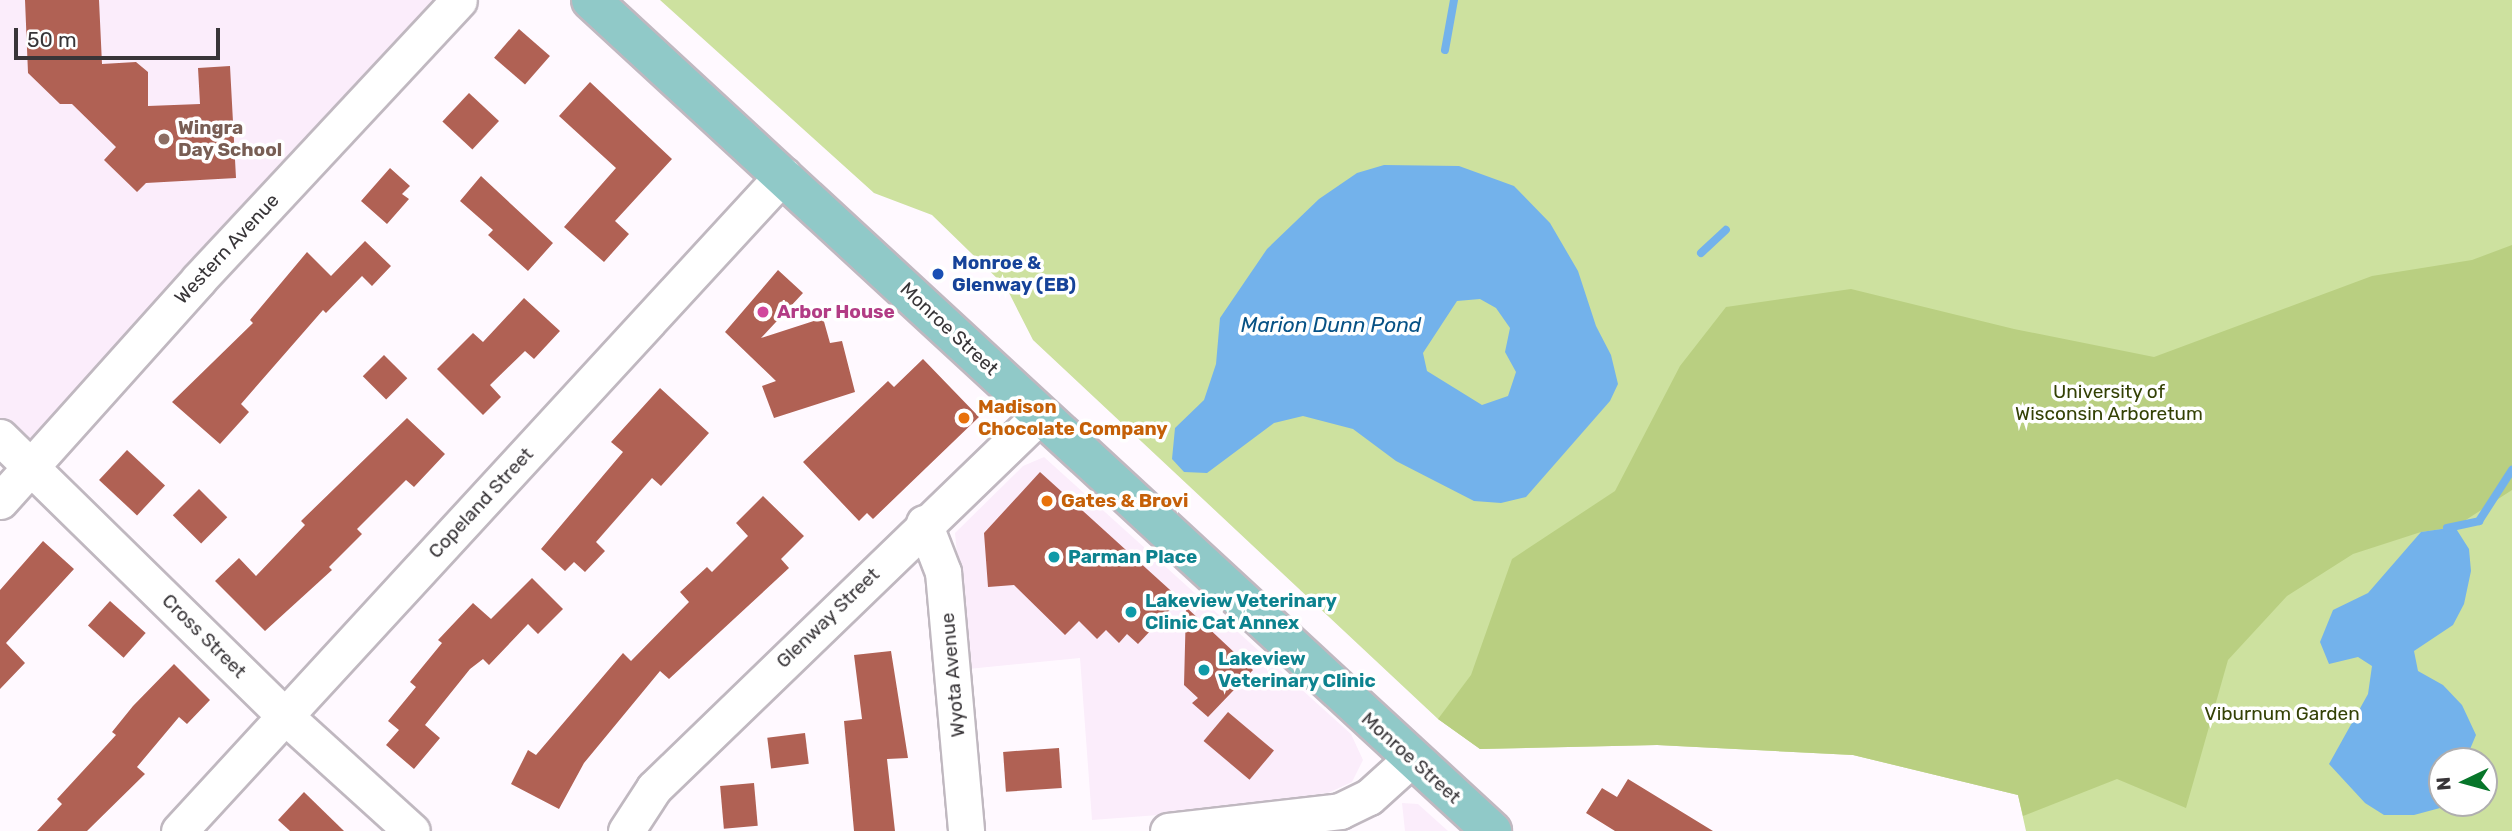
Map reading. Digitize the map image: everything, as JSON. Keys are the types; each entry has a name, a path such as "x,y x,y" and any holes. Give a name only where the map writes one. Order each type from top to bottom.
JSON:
{"main road":[{"name":"Monroe Street","path":"591,0 1041,414 1410,759 1492,831"}],"street":[{"name":"Western Avenue","path":"0,501 199,279 458,0"},
{"name":"Copeland Street","path":"179,831 783,175"},
{"name":"Glenway Street","path":"626,831 654,788 924,523 1041,414"},
{"name":"Cross Street","path":"0,437 285,716 412,831"},
{"name":"Wyota Avenue","path":"924,523 943,572 966,831"},
{"path":"1168,831 1340,811 1368,797 1410,759"}],"shaded area":[{"name":"Wingra Day School","path":"0,0 459,0 32,467 0,437"},
{"path":"1044,457 1351,734 1363,760 1352,782 1328,793 1185,813 1092,820 1080,658 968,669 955,533 1023,466"},
{"path":"1402,803 1418,804 1448,831 1405,831"}],"green space":[{"name":"University of Wisconsin Arboretum","path":"660,0 2512,0 2512,831 2026,831 2018,795 1853,755 1657,745 1480,749 1438,719 1033,340 1006,287 932,215 874,193"},
{"path":"2512,245 2512,490 2455,527 2421,532 2353,554 2287,596 2228,660 2186,808 2117,779 2023,816 2018,795 1853,755 1657,745 1480,749 1438,719 1471,675 1512,559 1615,491 1680,366 1726,307 1851,289 2014,329 2154,357 2372,276 2472,260"}],"water":[{"name":"Marion Dunn Pond","path":"1384,165 1459,166 1514,186 1550,223 1578,271 1596,326 1611,355 1618,384 1610,401 1526,497 1501,503 1474,501 1396,461 1353,429 1303,416 1274,423 1207,473 1184,472 1172,459 1175,428 1204,400 1216,364 1220,318 1267,249 1319,199 1357,173","holes":["1480,299 1496,308 1510,328 1505,352 1516,372 1508,396 1482,405 1427,371 1423,353 1457,301"]},
{"path":"2455,527 2469,549 2471,571 2464,604 2453,625 2414,651 2418,671 2443,685 2462,705 2476,735 2471,747 2428,747 2428,811 2414,815 2384,815 2365,803 2329,764 2368,694 2372,666 2358,657 2329,664 2320,642 2333,610 2368,593 2421,532"}],"building":[{"path":"25,0 99,0 102,64 136,62 148,72 148,106 200,104 198,68 230,66 236,178 146,183 137,192 104,160 116,147 72,104 60,104 28,73"},
{"path":"519,29 550,56 525,85 494,58"},
{"path":"590,82 672,159 615,221 629,234 604,262 564,227 616,168 559,116"},
{"path":"469,93 499,121 472,149 442,122"},
{"path":"390,168 410,186 402,194 409,199 387,224 361,201"},
{"path":"481,176 553,243 528,271 488,235 493,230 460,201"},
{"path":"365,241 391,266 372,286 362,276 326,313 323,310 241,404 249,412 220,444 172,402 253,323 250,320 307,252 331,276"},
{"path":"778,270 803,293 761,338 823,318 830,343 842,341 855,392 774,418 762,386 776,381 725,332"},
{"path":"524,298 560,331 534,359 525,351 490,385 501,397 483,415 437,369 473,333 483,342"},
{"path":"384,355 407,378 386,400 363,376"},
{"path":"923,359 979,417 873,519 867,513 859,521 803,462 888,381 894,387"},
{"path":"660,388 709,433 661,486 652,478 596,542 605,551 585,572 574,562 565,571 541,549 623,452 611,442"},
{"path":"407,418 445,454 414,487 406,480 357,529 362,534 329,567 332,570 265,631 215,581 239,558 256,576 305,525 301,521"},
{"path":"127,450 165,485 137,515 99,480"},
{"name":"Parman Place","path":"1040,472 1180,599 1138,644 1127,634 1119,643 1106,630 1097,639 1079,621 1065,635 1014,585 988,587 984,533"},
{"path":"199,489 227,517 201,543 173,515"},
{"path":"763,496 804,536 781,559 789,568 669,679 660,671 584,763 559,809 511,784 528,750 536,755 623,653 631,661 689,602 680,592 707,567 712,572 748,536 736,523"},
{"path":"43,541 74,569 6,643 25,663 0,689 0,590"},
{"path":"532,578 563,609 538,634 528,624 489,665 483,659 470,669 425,725 440,738 414,769 386,745 399,730 388,721 416,687 410,682 442,643 438,640 473,603 491,619"},
{"path":"110,601 146,633 124,658 88,626"},
{"path":"1186,607 1253,670 1208,717 1192,703 1198,698 1184,685"},
{"path":"891,651 908,758 887,759 895,831 854,831 844,721 862,719 854,655"},
{"path":"174,664 210,700 187,724 179,717 137,767 145,774 87,831 37,831 62,804 57,799 116,735 112,732 133,706"},
{"path":"1228,712 1274,751 1250,780 1204,741"},
{"path":"805,733 809,764 771,768 767,738"},
{"path":"1059,748 1062,788 1006,792 1003,752"},
{"path":"1628,779 1713,831 1615,831 1586,813 1602,788 1617,797"},
{"path":"754,783 758,826 724,829 720,786"},
{"path":"304,792 344,831 290,831 278,820"}],"waterway":[{"path":"1445,50 1454,0"},
{"path":"1701,253 1726,230"},
{"path":"2447,528 2479,521 2512,470"}],"place":[{"name":"Wingra Day School","path":"164,139"},
{"name":"Monroe & Glenway (EB)","path":"938,274"},
{"name":"Arbor House","path":"763,312"},
{"name":"Madison Chocolate Company","path":"964,418"},
{"name":"Gates & Brovi","path":"1047,501"},
{"name":"Parman Place","path":"1054,557"},
{"name":"Lakeview Veterinary Clinic Cat Annex","path":"1131,612"},
{"name":"Lakeview Veterinary Clinic","path":"1204,670"}],"park label":[{"name":"Viburnum Garden","path":"2282,714"}]}
